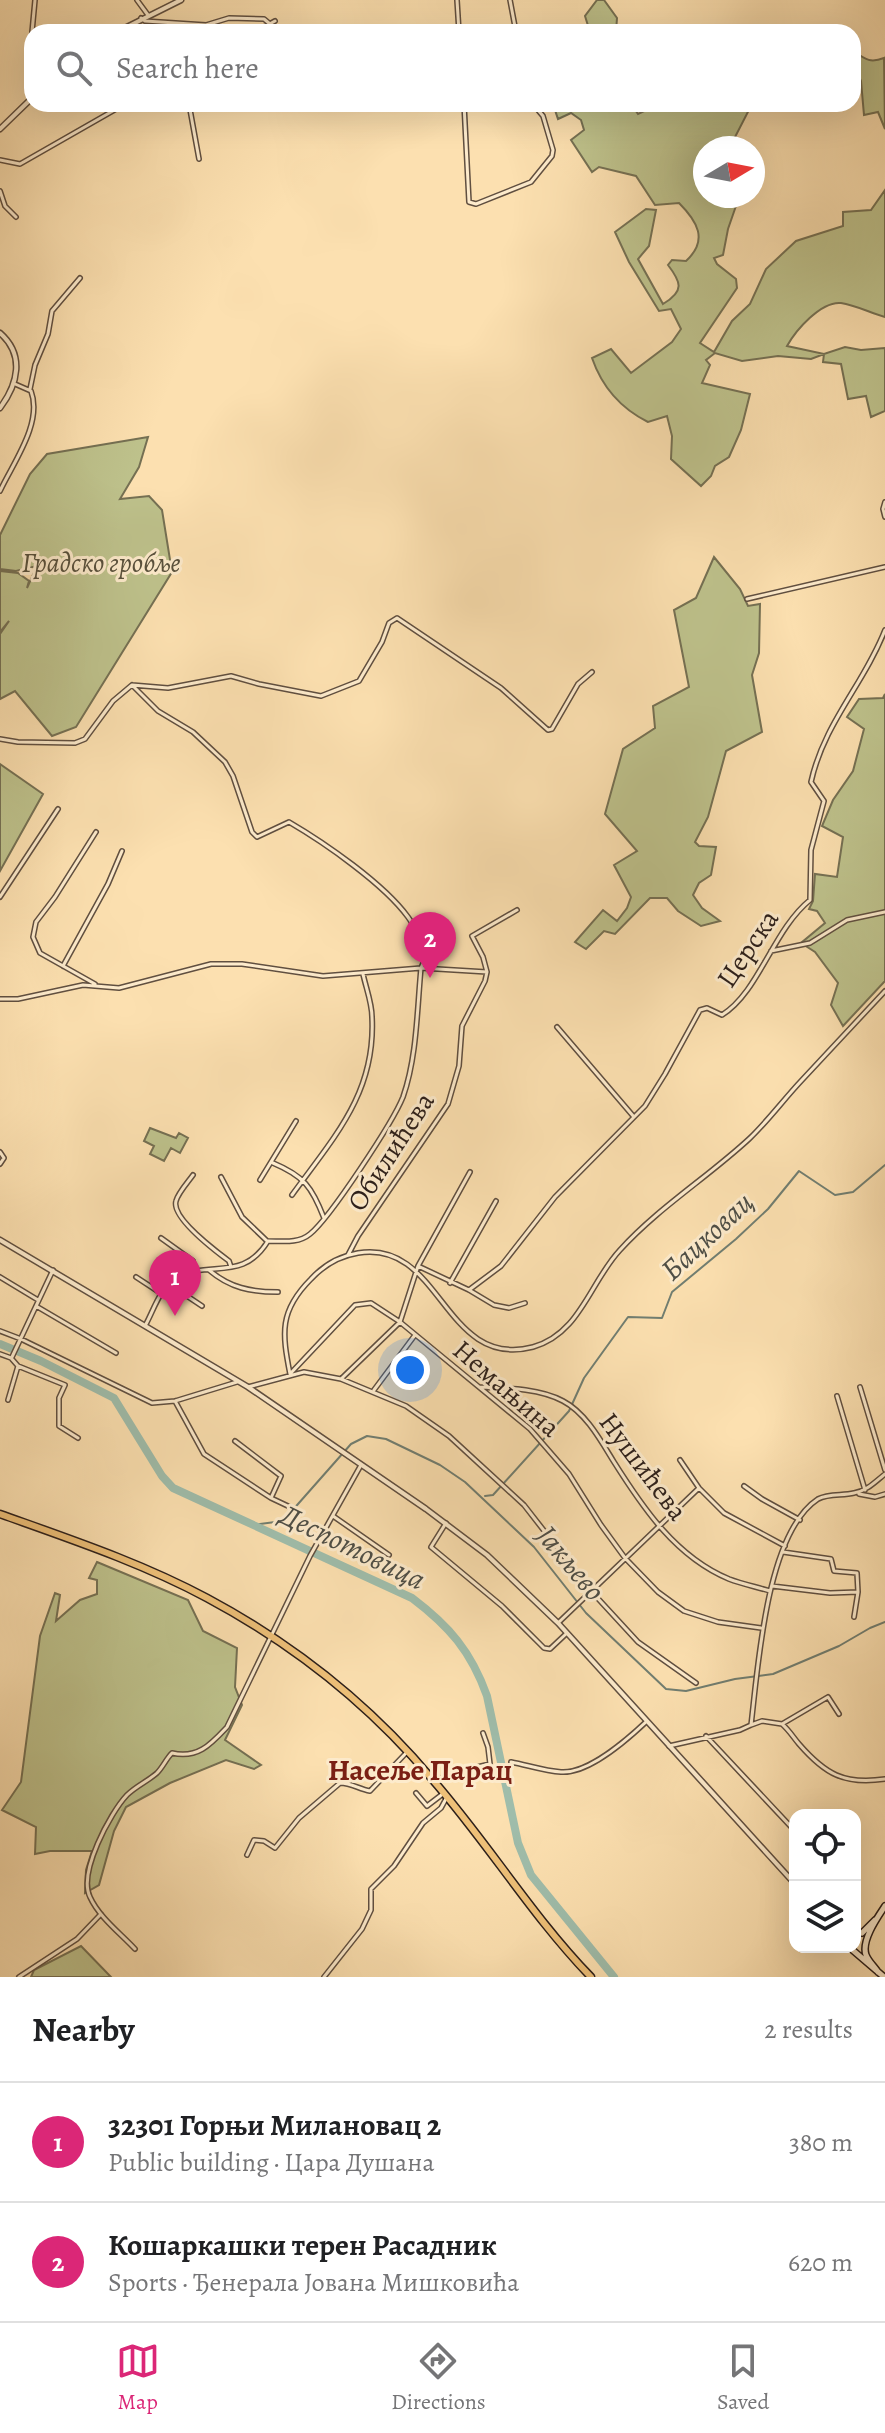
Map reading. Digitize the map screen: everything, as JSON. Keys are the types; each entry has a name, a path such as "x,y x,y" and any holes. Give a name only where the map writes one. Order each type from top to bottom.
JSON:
{"main road":[{"path":"0,1514 151,1572 206,1597 270,1635 345,1692 435,1781 556,1938 591,1977"},
{"path":"878,1972 869,1960 861,1934 885,1906"},
{"path":"861,1950 865,1949"},
{"path":"858,1953 865,1963 884,1977"}],"street":[{"path":"33,24 35,0"},
{"path":"137,0 148,15"},
{"path":"131,24 168,2 181,0"},
{"path":"457,0 458,24"},
{"path":"510,0 514,24"},
{"path":"141,18 145,21 191,24"},
{"path":"209,24 229,18 264,19 273,22 269,24"},
{"path":"0,129 24,106"},
{"path":"0,161 20,164 111,112"},
{"path":"190,112 199,159"},
{"path":"464,112 469,202 476,204 531,182 552,156 553,150 540,112"},
{"path":"0,191 1,202 16,217"},
{"path":"0,491 31,425 35,405 30,389 52,311 80,278"},
{"path":"0,333 14,350 17,369 15,384 0,408"},
{"path":"15,384 30,389"},
{"path":"885,502 885,517"},
{"path":"747,599 885,567"},
{"path":"0,739 75,743 85,739 113,701 132,685 168,688 231,676 321,696 359,681 382,642 389,623 397,618 501,688 548,730 552,729 578,684 592,672"},
{"name":"Церска","path":"469,1290 501,1266 555,1197 654,1094 700,1010 707,1008 722,1015 741,997 793,914 810,900 811,850 824,801 811,782 814,768 826,733 885,630"},
{"path":"132,685 158,711 193,732 225,762 252,832 257,837 289,822 319,841 379,887 409,918 425,959 421,968 412,1055 403,1095 381,1136 324,1218 309,1235 301,1239 268,1241 250,1262 179,1276 162,1294 146,1324"},
{"path":"0,897 58,809"},
{"path":"96,832 34,928 35,943 40,953 95,984 119,988 211,964 242,964 323,976 421,968 487,972 472,936 517,910"},
{"path":"63,966 108,884 122,851"},
{"path":"771,951 810,943 847,920 885,912"},
{"name":"Обилићева","path":"348,1255 448,1104 459,1066 462,1026 487,972"},
{"path":"292,1195 347,1119 366,1079 372,1015 363,973"},
{"path":"0,999 18,999 95,984"},
{"path":"417,1268 455,1321 478,1340 519,1349 552,1339 578,1314 620,1250 749,1138 885,991"},
{"path":"557,1027 634,1117"},
{"path":"260,1180 296,1121"},
{"path":"0,1152 4,1158 0,1164"},
{"path":"273,1163 303,1179 317,1199 324,1218"},
{"path":"341,1379 400,1322 417,1268 470,1172"},
{"path":"193,1175 176,1202 176,1209 189,1226 229,1261 231,1267"},
{"path":"221,1177 242,1217 268,1241"},
{"path":"450,1283 496,1201"},
{"path":"161,1238 193,1261 195,1273"},
{"path":"0,1240 239,1381 446,1523 508,1574 558,1623 792,1881"},
{"path":"290,1374 283,1334 284,1322 296,1296 320,1270 348,1255 379,1253 395,1257 469,1290 494,1305 509,1308 525,1303"},
{"path":"12,1357 53,1270"},
{"path":"209,1270 234,1286 278,1292"},
{"path":"0,1277 39,1300"},
{"path":"136,1277 162,1294"},
{"path":"169,1284 202,1306"},
{"name":"Немањина","path":"290,1374 355,1305 371,1303 400,1322 539,1439 569,1474 625,1558 658,1592 684,1611 718,1622 761,1628"},
{"path":"36,1306 116,1353"},
{"path":"0,1331 152,1403 175,1401 239,1381"},
{"path":"373,1391 415,1335"},
{"path":"0,1354 12,1357 18,1366 65,1385 59,1398 59,1426 78,1438"},
{"path":"8,1400 18,1366"},
{"path":"248,1387 304,1372 341,1379 406,1406 443,1432 524,1505 591,1591 638,1642 696,1683"},
{"name":"Нушићева","path":"479,1387 535,1393 560,1399 571,1406 593,1431 660,1527 691,1557 728,1578 771,1588 858,1592"},
{"path":"751,1725 761,1628 785,1546 815,1501 824,1496 865,1490 885,1472 860,1387"},
{"path":"837,1396 865,1490"},
{"path":"175,1401 204,1454 290,1507"},
{"path":"235,1441 281,1476 271,1498"},
{"path":"680,1460 699,1488 724,1513 785,1546"},
{"path":"135,1949 88,1894 87,1874 105,1829 129,1792 161,1770 163,1762 172,1753 197,1753 222,1733 315,1545 361,1464"},
{"path":"744,1486 800,1520"},
{"path":"558,1623 699,1488"},
{"path":"855,1493 875,1497 885,1494"},
{"path":"332,1515 389,1555"},
{"path":"446,1523 431,1547 502,1606 544,1648 550,1649 567,1633"},
{"path":"783,1552 831,1559 834,1571 857,1573 854,1617"},
{"path":"669,1746 740,1730 762,1721 782,1724 828,1697 839,1714"},
{"path":"511,1762 565,1772 586,1765 612,1750 647,1721"},
{"path":"782,1724 833,1775 851,1780 885,1779"},
{"path":"435,1781 452,1773 490,1764 483,1733"},
{"path":"706,1736 789,1825"},
{"path":"247,1855 254,1840 264,1841 275,1848 299,1818 340,1783 370,1791 408,1751"},
{"path":"416,1793 427,1806 446,1795"},
{"path":"324,1977 362,1929 371,1910 371,1889 394,1866 423,1823 441,1808 446,1795"},
{"path":"19,1977 77,1939 102,1913"}],"green space":[{"path":"597,0 604,0 617,18 617,24 588,24 585,16"},
{"path":"861,56 869,60 884,58 885,129 878,112 864,115"},
{"path":"556,112 748,112 736,136 693,136 693,208 735,208 723,255 714,258 736,279 737,288 700,343 714,352 732,321 750,304 766,269 796,241 843,226 843,212 871,210 885,190 885,317 846,304 833,304 810,318 787,346 824,354 811,359 778,356 742,361 715,353 706,360 710,365 702,383 750,394 741,430 729,457 715,466 711,476 701,486 671,459 672,436 667,416 648,422 629,410 607,387 592,358 611,349 631,373 672,342 681,329 671,309 659,311 615,232 646,209 656,210 649,246 638,259 663,304 675,295 679,286 668,265 672,260 686,261 697,246 698,231 679,203 655,205 636,176 599,167 592,172 571,140 584,130 581,120 571,113 558,119"},
{"path":"845,347 861,350 885,348 885,411 871,417 866,396 848,399 841,364 823,362 824,354"},
{"name":"Градско гробље","path":"148,437 139,467 120,499 149,496 162,510 172,572 76,727 52,736 15,691 0,699 0,634 9,621 0,632 0,571 18,573 29,581 27,588 37,566 16,571 0,569 0,535 30,474 47,454"},
{"path":"714,557 740,589 748,606 760,604 759,653 752,675 762,732 726,751 708,817 695,842 699,846 716,847 711,875 699,883 693,895 702,908 720,921 701,926 678,911 667,898 650,898 615,934 604,931 586,949 575,942 603,910 617,921 631,897 614,865 637,851 605,814 623,749 655,728 653,706 689,687 674,610 696,598"},
{"path":"885,694 885,981 843,1026 831,1005 838,983 815,952 801,943 825,923 817,911 809,909 813,901 815,874 837,877 843,837 822,826 833,800 853,771 864,729 847,717 859,699 883,698"},
{"path":"0,764 43,794 0,871"},
{"path":"150,1128 176,1138 179,1133 188,1138 180,1153 171,1148 164,1161 150,1154 154,1146 144,1141"},
{"path":"97,1562 188,1600 203,1631 237,1648 235,1687 242,1705 225,1740 261,1765 254,1769 226,1760 170,1783 126,1807 114,1831 99,1885 85,1893 86,1870 92,1851 35,1854 36,1827 2,1810 21,1782 40,1636 55,1593 60,1595 56,1621 80,1600 97,1594 97,1580 89,1578"},
{"path":"81,1946 111,1977 31,1977 34,1970"}],"waterway":[{"name":"Бацковац","path":"485,1496 493,1495 569,1411 584,1378 628,1317 662,1318 672,1292 768,1209 799,1171 835,1195 853,1192 885,1165"},
{"name":"Деспотовица","path":"0,1344 114,1398 162,1476 173,1488 412,1598 448,1629 474,1666 487,1696 518,1843 531,1875 614,1977"},
{"name":"Јакљево","path":"252,1525 283,1521 351,1444 367,1436 386,1439 440,1465 465,1482 534,1547 586,1613 666,1689 686,1691 773,1674 885,1622"}],"place":[{"name":"Кошаркашки терен Расадник","path":"430,978"},
{"name":"32301 Горњи Милановац 2","path":"175,1316"}],"district":[{"name":"Насеље Парац","path":"420,1770"}]}
